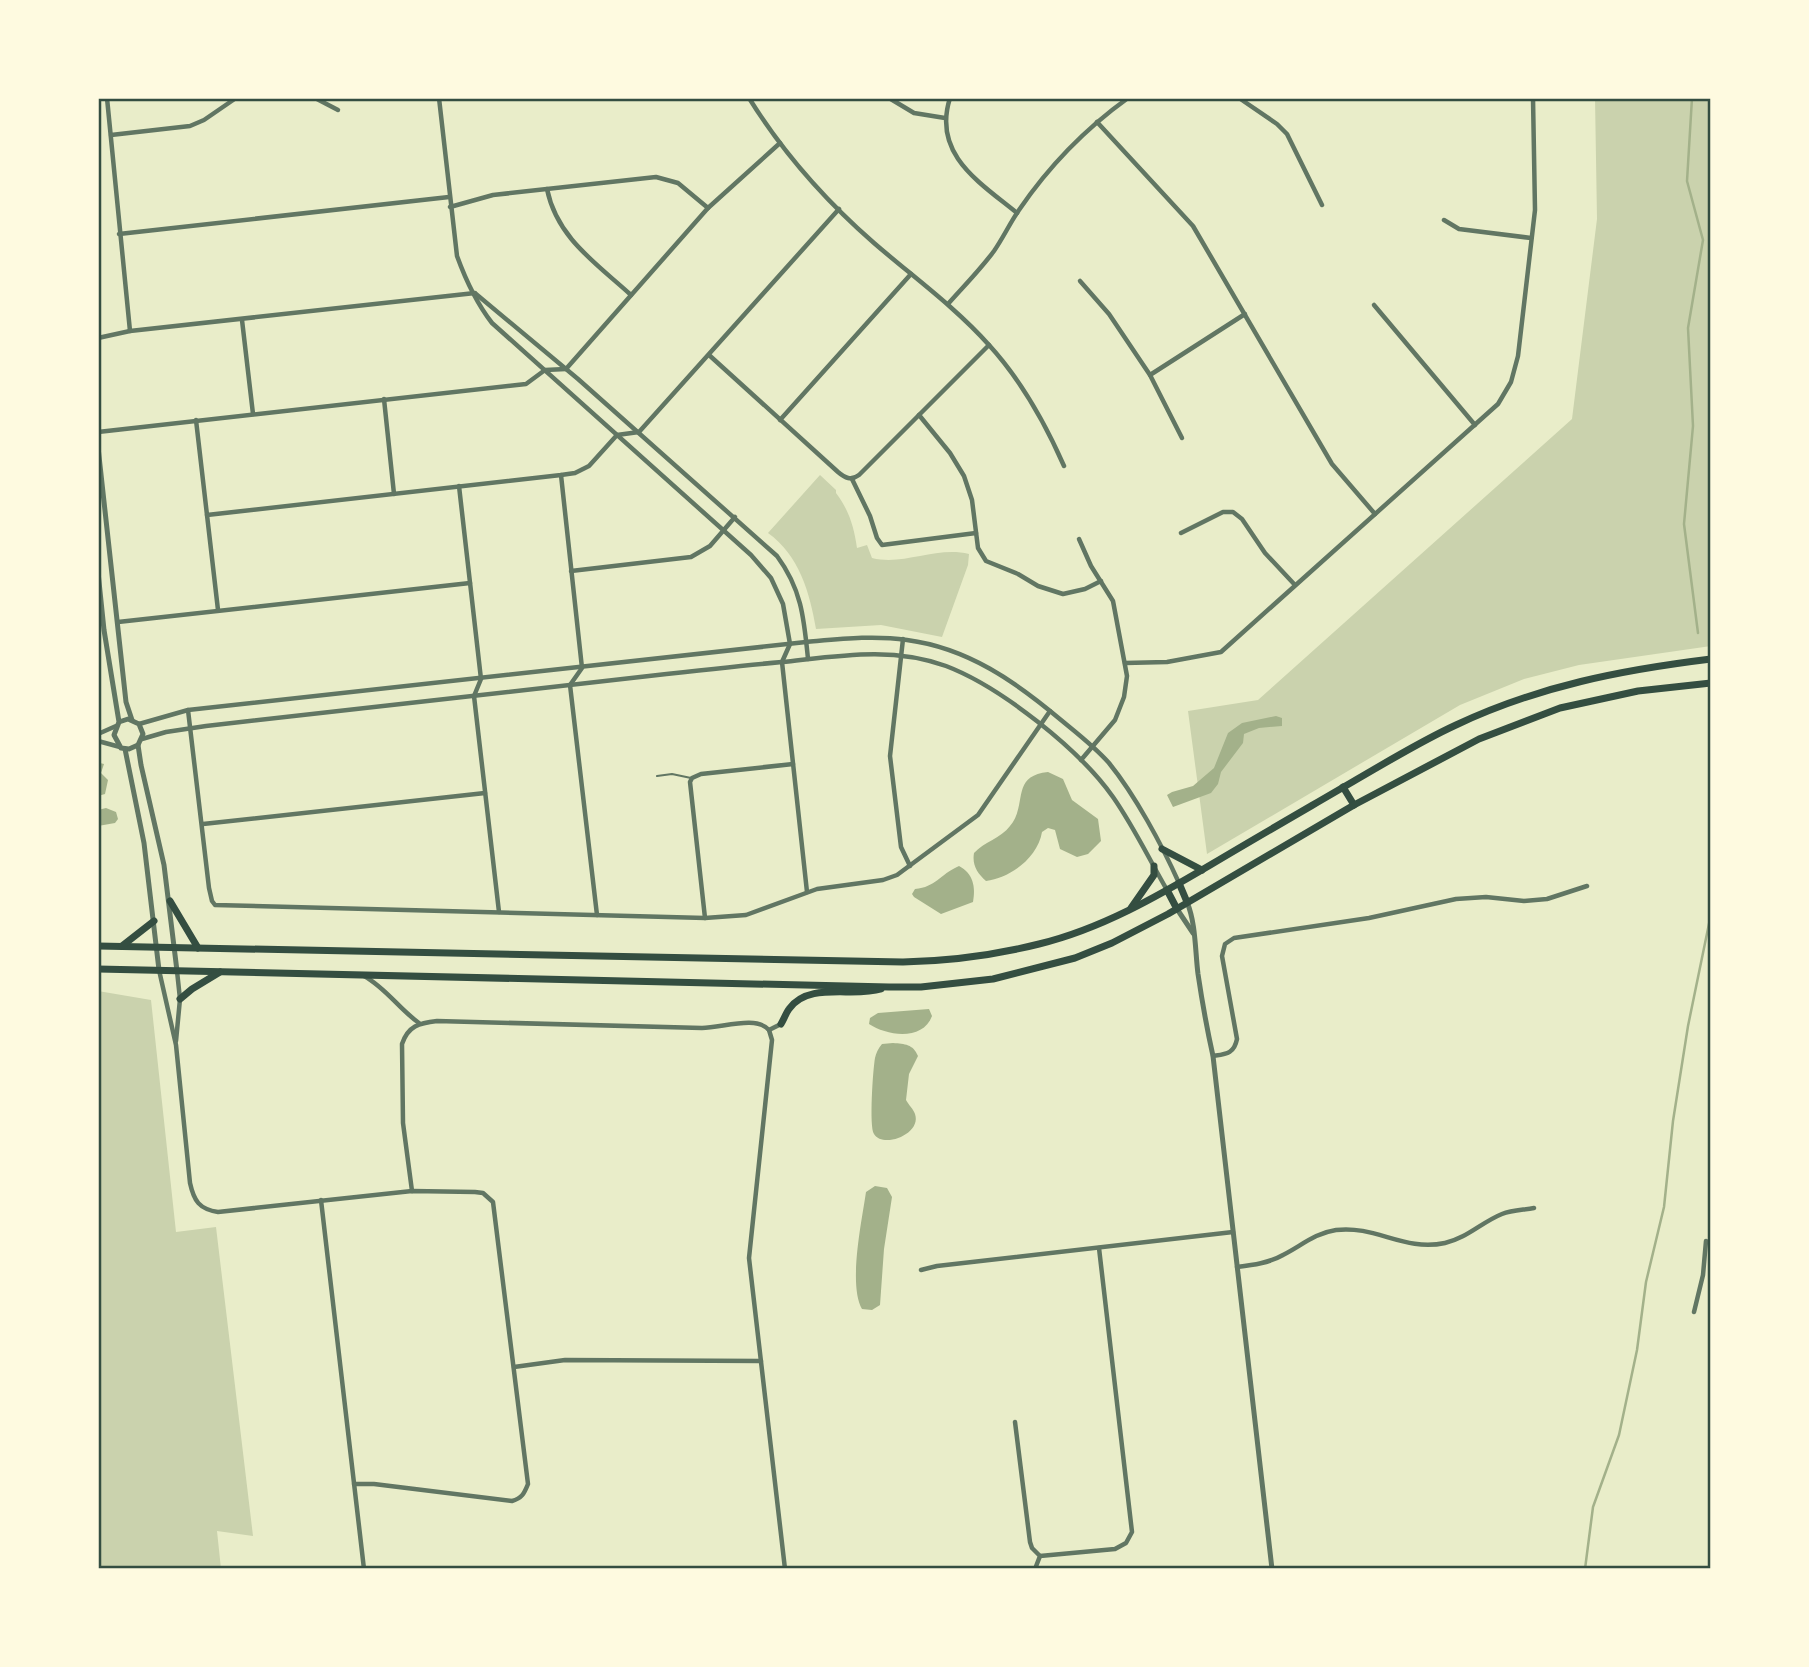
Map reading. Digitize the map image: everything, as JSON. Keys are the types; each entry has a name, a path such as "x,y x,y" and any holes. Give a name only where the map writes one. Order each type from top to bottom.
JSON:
{"main road":[{"path":"98,946 942,961 1041,943 1131,909 1454,725 1519,697 1608,674 1711,659"},
{"path":"98,969 889,987 993,979 1075,958 1112,943 1177,909 1353,805 1479,739 1560,708 1638,691 1711,683"},
{"path":"1343,787 1353,805"},
{"path":"1162,849 1202,870"},
{"path":"1131,909 1154,875 1154,866"},
{"path":"1179,883 1187,902"},
{"path":"1167,890 1177,909"},
{"path":"170,901 198,948"},
{"path":"122,947 154,921"},
{"path":"180,999 220,972"},
{"path":"781,1024 790,1008 807,995 872,992 889,987"}],"street":[{"path":"107,98 130,331"},
{"path":"111,135 190,126 204,120 236,98"},
{"path":"315,98 338,110"},
{"path":"439,98 457,256 484,312 492,323 724,531 771,578 783,604 789,644 782,662 807,892"},
{"path":"749,98 780,143 839,209 948,304 989,345 1050,433 1064,466"},
{"path":"889,98 914,113 945,118"},
{"path":"950,98 945,118 950,142 961,163 980,183 1017,213"},
{"path":"948,304 995,250 1017,213 1062,155 1128,98"},
{"path":"1239,98 1287,134 1322,205"},
{"path":"1125,663 1167,662 1221,652 1498,404 1515,369 1535,210 1533,98"},
{"path":"1097,122 1193,226 1332,464 1375,514"},
{"path":"98,432 526,384 545,370 566,369 708,208 780,143"},
{"path":"450,207 493,195 663,177 678,183 708,208"},
{"path":"547,189 552,211 563,230 632,295"},
{"path":"119,234 449,197"},
{"path":"206,515 575,473 589,466 617,435 639,432 839,209"},
{"path":"1444,220 1459,229 1531,238"},
{"path":"780,420 911,274"},
{"path":"1080,281 1109,314 1150,375 1182,438"},
{"path":"98,338 130,331 475,293 639,432 777,556 787,569 799,596 808,659"},
{"path":"1374,305 1475,425"},
{"path":"1150,375 1245,314"},
{"path":"242,320 253,414"},
{"path":"709,355 844,477 852,479 989,345"},
{"path":"384,399 394,494"},
{"path":"919,415 950,453 964,476 972,500 978,548 986,561 1038,586 1063,594 1085,589 1101,581"},
{"path":"195,420 218,610"},
{"path":"98,447 126,702 132,720 139,724 188,710 806,642 860,637 903,639 955,652 983,664 1014,683 1094,747 1124,784 1179,883"},
{"path":"561,475 582,668 570,685 597,915"},
{"path":"852,479 882,545 976,533"},
{"path":"459,486 481,679 474,696 499,912"},
{"path":"1181,533 1223,512 1233,512 1242,519 1265,553 1295,585"},
{"path":"571,571 691,557 704,551 735,517"},
{"path":"1079,539 1091,566 1113,601 1125,663 1124,697 1115,720 1081,760"},
{"path":"98,572 117,724 114,735 123,748 140,822 159,970 176,1045 188,1171 192,1194 197,1204 206,1210 218,1212 412,1191 484,1193 493,1202 496,1211 528,1485 523,1496 512,1501 374,1484 354,1485"},
{"path":"118,622 470,583"},
{"path":"903,639 890,756 899,840 902,852 911,866"},
{"path":"98,741 123,748 192,728 808,659 871,653 902,655 934,662 963,673 998,693 1041,725 1081,760 1112,796 1140,838 1167,890"},
{"path":"188,710 210,895 212,901 219,906 705,918 746,915 807,892 883,880 911,866 978,814 1050,711"},
{"path":"98,734 132,720"},
{"path":"139,724 140,742 170,901 180,999 176,1045"},
{"path":"705,918 690,788 692,778 701,774 793,764"},
{"path":"203,824 485,793"},
{"path":"1213,1056 1229,1054 1237,1039 1222,956 1225,944 1234,938 1369,918 1456,898 1486,897 1524,901 1547,899 1587,886"},
{"path":"1187,902 1194,917 1193,933 1201,998 1213,1056 1272,1569"},
{"path":"1177,909 1193,933"},
{"path":"364,976 378,984 408,1016 419,1023"},
{"path":"412,1191 403,1123 402,1044 405,1035 419,1023 437,1021 710,1028 751,1022 764,1024 772,1040 748,1258 785,1569"},
{"path":"769,1030 781,1024"},
{"path":"321,1200 363,1569"},
{"path":"1237,1267 1274,1259 1313,1237 1333,1231 1367,1231 1409,1245 1429,1246 1459,1239 1503,1213 1534,1208"},
{"path":"921,1270 1233,1232"},
{"path":"1694,1312 1703,1275 1706,1241"},
{"path":"1040,1556 1115,1549 1126,1543 1132,1532 1098,1248"},
{"path":"1703,1275 1711,1275"},
{"path":"514,1367 565,1360 761,1361"},
{"path":"1015,1422 1030,1542 1040,1556"},
{"path":"1035,1569 1040,1556"}],"lane":[{"path":"657,776 672,774 692,778"}],"shaded area":[{"path":"1595,98 1711,98 1711,646 1579,665 1524,679 1460,705 1207,854 1188,711 1258,700 1572,419 1597,219"},
{"path":"820,475 836,490 848,512 857,548 867,545 872,558 896,560 944,552 969,554 968,565 942,637 881,625 816,629 806,589 795,564 788,552 768,533"},
{"path":"1276,716 1282,718 1282,726 1259,728 1244,734 1243,743 1221,772 1218,784 1211,793 1173,807 1167,795 1193,786 1214,768 1228,733 1242,723"},
{"path":"100,763 104,764 101,773 108,780 105,794 98,796"},
{"path":"1048,772 1063,779 1072,800 1098,819 1101,841 1088,854 1077,857 1060,849 1055,830 1048,828 1042,832 1035,850 1022,865 1005,876 986,881 976,869 974,853 1010,826 1015,818 1024,785 1029,779"},
{"path":"106,808 116,812 118,819 115,823 98,826 98,810"},
{"path":"959,866 968,872 972,881 973,902 941,914 912,894 915,889 928,886"},
{"path":"98,991 151,1000 176,1232 216,1227 253,1536 217,1531 221,1569 98,1569"},
{"path":"929,1009 932,1016 927,1024 913,1033 894,1033 869,1024 870,1018 878,1013"},
{"path":"893,1043 911,1047 918,1056 909,1074 906,1100 916,1121 907,1133 893,1140 885,1140 874,1134 873,1129 873,1074 879,1048 882,1044"},
{"path":"875,1186 887,1188 892,1197 884,1249 880,1305 872,1310 862,1309 856,1285 856,1269 866,1192"}],"waterway":[{"path":"1692,98 1687,181 1703,240 1688,328 1693,426 1684,524 1698,633"},
{"path":"1585,1569 1593,1507 1619,1435 1637,1350 1646,1282 1664,1207 1673,1121 1688,1026 1711,914"}]}
